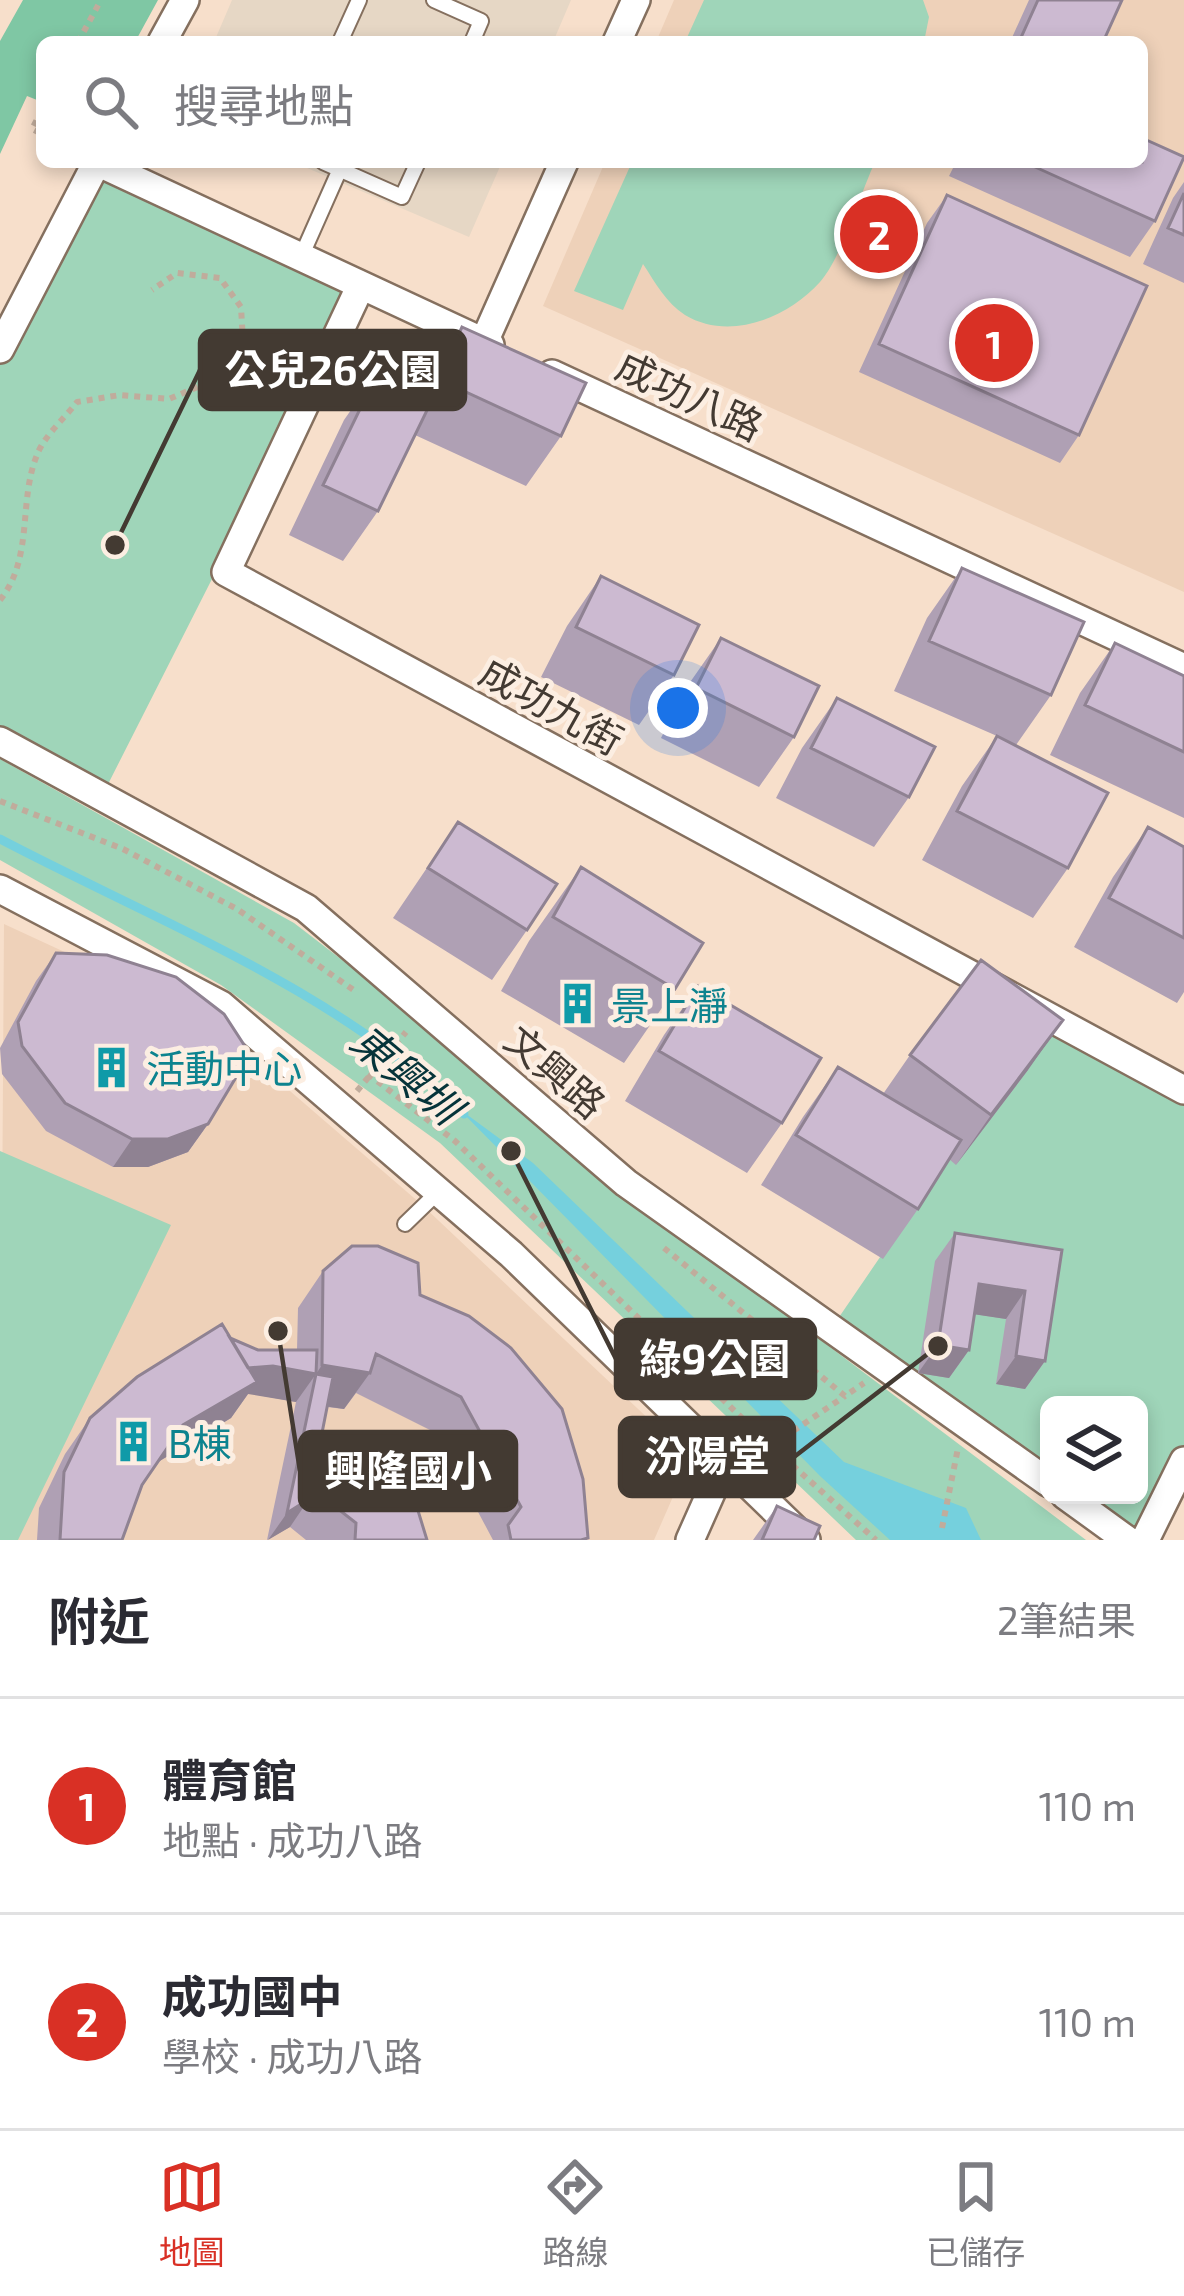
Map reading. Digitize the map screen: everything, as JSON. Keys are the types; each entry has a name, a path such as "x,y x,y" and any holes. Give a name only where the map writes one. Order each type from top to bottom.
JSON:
{"street":[{"path":"165,36 185,0"},
{"path":"620,36 636,0"},
{"path":"0,349 94,168"},
{"name":"成功八路","path":"110,168 1181,660"},
{"path":"484,342 561,168"},
{"name":"成功九街","path":"361,285 226,572 1184,1090"},
{"name":"文興路","path":"0,740 306,908 626,1184 1040,1477"},
{"path":"0,889 221,1005 528,1271 806,1540"},
{"path":"1145,1540 1184,1461"},
{"path":"690,1540 718,1477 731,1470"},
{"path":"1077,1504 1127,1540"}],"lane":[{"path":"343,36 359,0"},
{"path":"434,0 481,21 475,36"},
{"path":"336,168 402,197 415,168"},
{"path":"301,257 340,170"},
{"path":"405,1224 438,1192"}],"path":[{"path":"81,36 101,0"},
{"path":"0,600 11,586 26,531 37,454 77,402 120,395 169,399 221,377 243,341 242,307 220,278 176,273 152,290"},
{"path":"0,801 123,849 237,909 349,987"},
{"path":"412,1025 368,1074 455,1141 771,1446 876,1540"},
{"path":"731,1470 845,1396"},
{"path":"942,1528 953,1474"}],"shaded area":[{"path":"232,0 571,0 556,36 217,36"},
{"path":"674,0 1184,0 1184,592 543,306 602,168 1148,168 1148,36 659,36"},
{"path":"307,168 499,168 469,237"},
{"path":"4,924 203,1016 421,1204 690,1458 654,1540 0,1540"}],"green space":[{"path":"23,0 158,0 138,36 36,36 36,100 27,96 0,154 0,41"},
{"path":"704,0 923,0 929,17 925,36 688,36"},
{"path":"94,168 110,168 361,285 102,796 0,741 0,349"},
{"path":"629,168 873,168 828,271 807,295 776,315 739,326 702,323 678,310 643,264 623,310 574,291"},
{"path":"0,759 294,923 441,1036 582,1160 1086,1540 856,1540 440,1143 221,985 0,860"},
{"path":"1044,1017 1184,1090 1184,1461 1145,1540 1081,1504 1148,1504 1148,1396 1040,1396 1040,1476 833,1326"},
{"path":"0,1151 171,1225 18,1540 0,1540"}],"water":[{"path":"458,1108 533,1163 844,1462 966,1508 981,1540 890,1540 820,1476"}],"building":[{"path":"1038,0 1122,0 1106,36 1022,36"},
{"path":"1148,141 1184,157 1155,221 1037,168 1148,168"},
{"path":"1184,193 1184,235 1168,228"},
{"path":"947,195 1147,286 1079,435 879,344"},
{"path":"462,327 586,383 561,436 438,379"},
{"path":"379,370 434,396 378,511 323,485"},
{"path":"962,568 1084,622 1051,695 929,641"},
{"path":"601,576 699,625 674,675 576,627"},
{"path":"721,638 819,686 794,737 696,688"},
{"path":"1115,643 1184,676 1184,752 1085,705"},
{"path":"837,698 935,747 909,797 811,748"},
{"path":"997,736 1108,793 1068,868 957,811"},
{"path":"458,822 557,884 527,930 428,868"},
{"path":"1148,827 1184,847 1184,938 1109,898"},
{"path":"581,867 703,943 675,989 553,917"},
{"name":"活動中心","path":"56,953 107,955 176,977 224,1014 250,1054 208,1124 168,1139 132,1139 65,1103 22,1046 18,1022"},
{"path":"981,960 1063,1020 991,1115 910,1055"},
{"path":"698,986 821,1058 782,1123 659,1051"},
{"path":"838,1067 961,1140 918,1209 796,1135"},
{"path":"955,1233 1062,1250 1045,1361 1016,1356 1025,1291 979,1284 969,1350 938,1345"},
{"path":"352,1246 378,1246 418,1263 420,1295 469,1316 511,1348 562,1409 583,1479 588,1538 511,1540 508,1525 521,1507 461,1397 376,1354 370,1373 322,1365 323,1271"},
{"name":"B棟","path":"222,1324 257,1382 183,1425 142,1485 122,1540 60,1540 64,1472 90,1418 137,1377"},
{"path":"230,1338 258,1350 317,1350 316,1374 273,1366 248,1368"},
{"path":"316,1374 333,1377 309,1499 287,1513"},
{"path":"330,1435 361,1441 388,1457 412,1491 427,1540 355,1540 356,1523 315,1491"},
{"path":"777,1506 820,1526 814,1540 762,1540"}],"waterway":[{"name":"東興圳","path":"0,839 302,994 413,1069 464,1114"}],"place":[{"name":"成功國中","path":"879,234"},
{"name":"體育館","path":"994,343"},
{"name":"公兒26公園","path":"115,545"},
{"name":"景上瀞","path":"577,1004"},
{"name":"活動中心","path":"112,1067"},
{"name":"綠9公園","path":"511,1151"},
{"name":"興隆國小","path":"278,1331"},
{"name":"汾陽堂","path":"938,1346"},
{"name":"B棟","path":"134,1442"}]}
